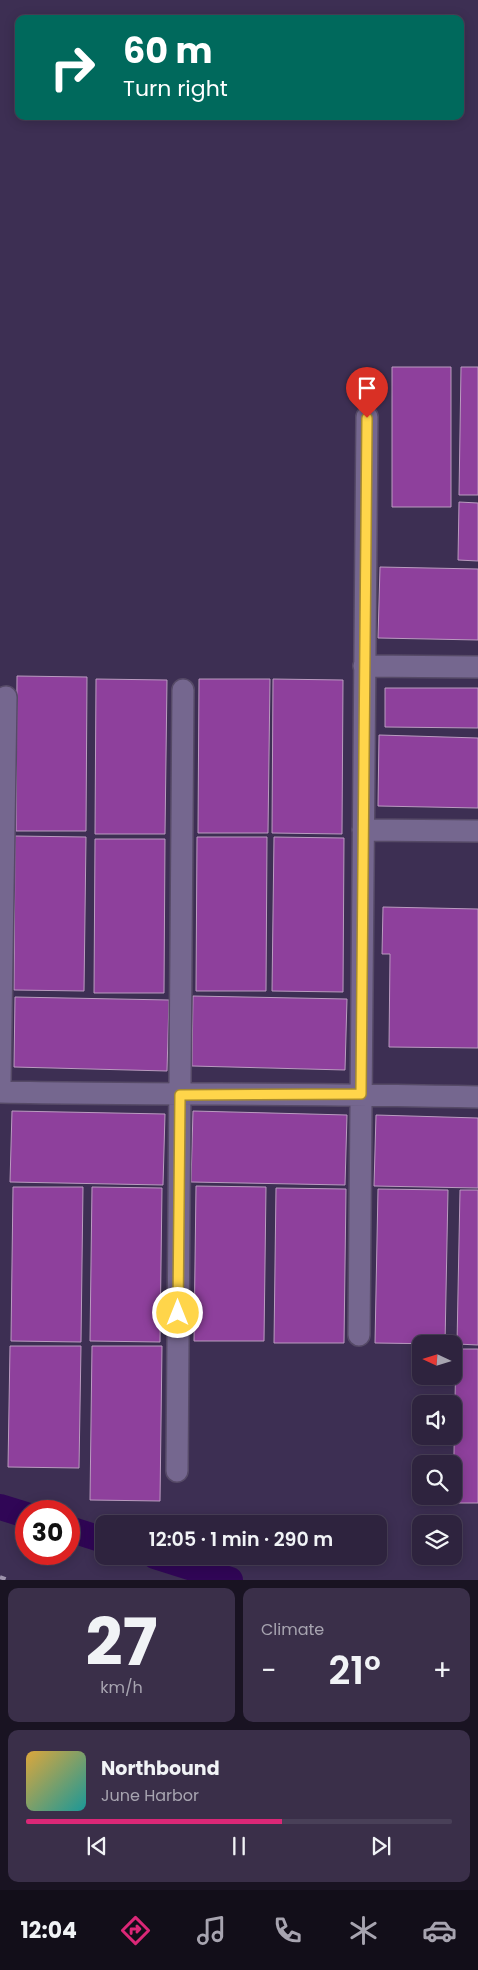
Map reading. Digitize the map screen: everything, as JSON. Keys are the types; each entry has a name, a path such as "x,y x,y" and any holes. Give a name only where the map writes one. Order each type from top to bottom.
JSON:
{"street":[{"path":"359,1335 367,418"},
{"path":"364,666 478,668"},
{"path":"177,1471 183,690"},
{"path":"0,1082 6,697"},
{"path":"363,830 478,832"},
{"path":"0,1092 180,1095 361,1094 478,1097"}],"building":[{"path":"392,367 451,367 451,507 392,507"},
{"path":"461,367 478,367 478,495 459,495"},
{"path":"459,502 478,503 478,561 458,560"},
{"path":"380,567 478,569 478,640 378,638"},
{"path":"17,676 87,677 86,831 16,831"},
{"path":"96,679 167,680 165,834 95,834"},
{"path":"199,679 270,679 268,833 198,833"},
{"path":"273,679 343,680 342,834 272,833"},
{"path":"385,688 478,688 478,728 385,727"},
{"path":"379,735 478,738 478,808 378,806"},
{"path":"15,836 86,837 84,991 14,990"},
{"path":"197,837 267,837 266,991 196,991"},
{"path":"274,837 344,838 343,992 272,991"},
{"path":"95,839 165,839 164,993 94,993"},
{"path":"383,907 478,909 478,1048 389,1047 390,954 382,954"},
{"path":"193,996 347,999 345,1070 192,1066"},
{"path":"15,997 169,1000 167,1071 14,1067"},
{"path":"12,1111 165,1114 163,1185 10,1182"},
{"path":"193,1111 347,1115 345,1185 191,1182"},
{"path":"376,1115 478,1118 478,1188 374,1186"},
{"path":"196,1186 266,1187 264,1341 194,1341"},
{"path":"13,1187 83,1187 81,1342 11,1341"},
{"path":"92,1187 162,1188 160,1342 90,1341"},
{"path":"276,1188 346,1189 344,1343 274,1343"},
{"path":"378,1189 448,1190 445,1335 412,1335 412,1344 375,1343"},
{"path":"460,1190 478,1190 478,1345 462,1344 462,1335 457,1335"},
{"path":"10,1346 81,1346 79,1468 8,1467"},
{"path":"92,1346 162,1346 160,1501 90,1500"},
{"path":"462,1349 478,1349 478,1503 462,1503 462,1455 454,1455 454,1445 462,1445 462,1395 455,1395 455,1385 462,1385"}],"waterway":[{"path":"0,1507 15,1512"},
{"path":"80,1532 95,1537"},
{"path":"183,1565 230,1580"}],"railway":[{"path":"0,1577 8,1580"}],"route":[{"path":"178,1313 180,1095 361,1094 367,418"}]}
